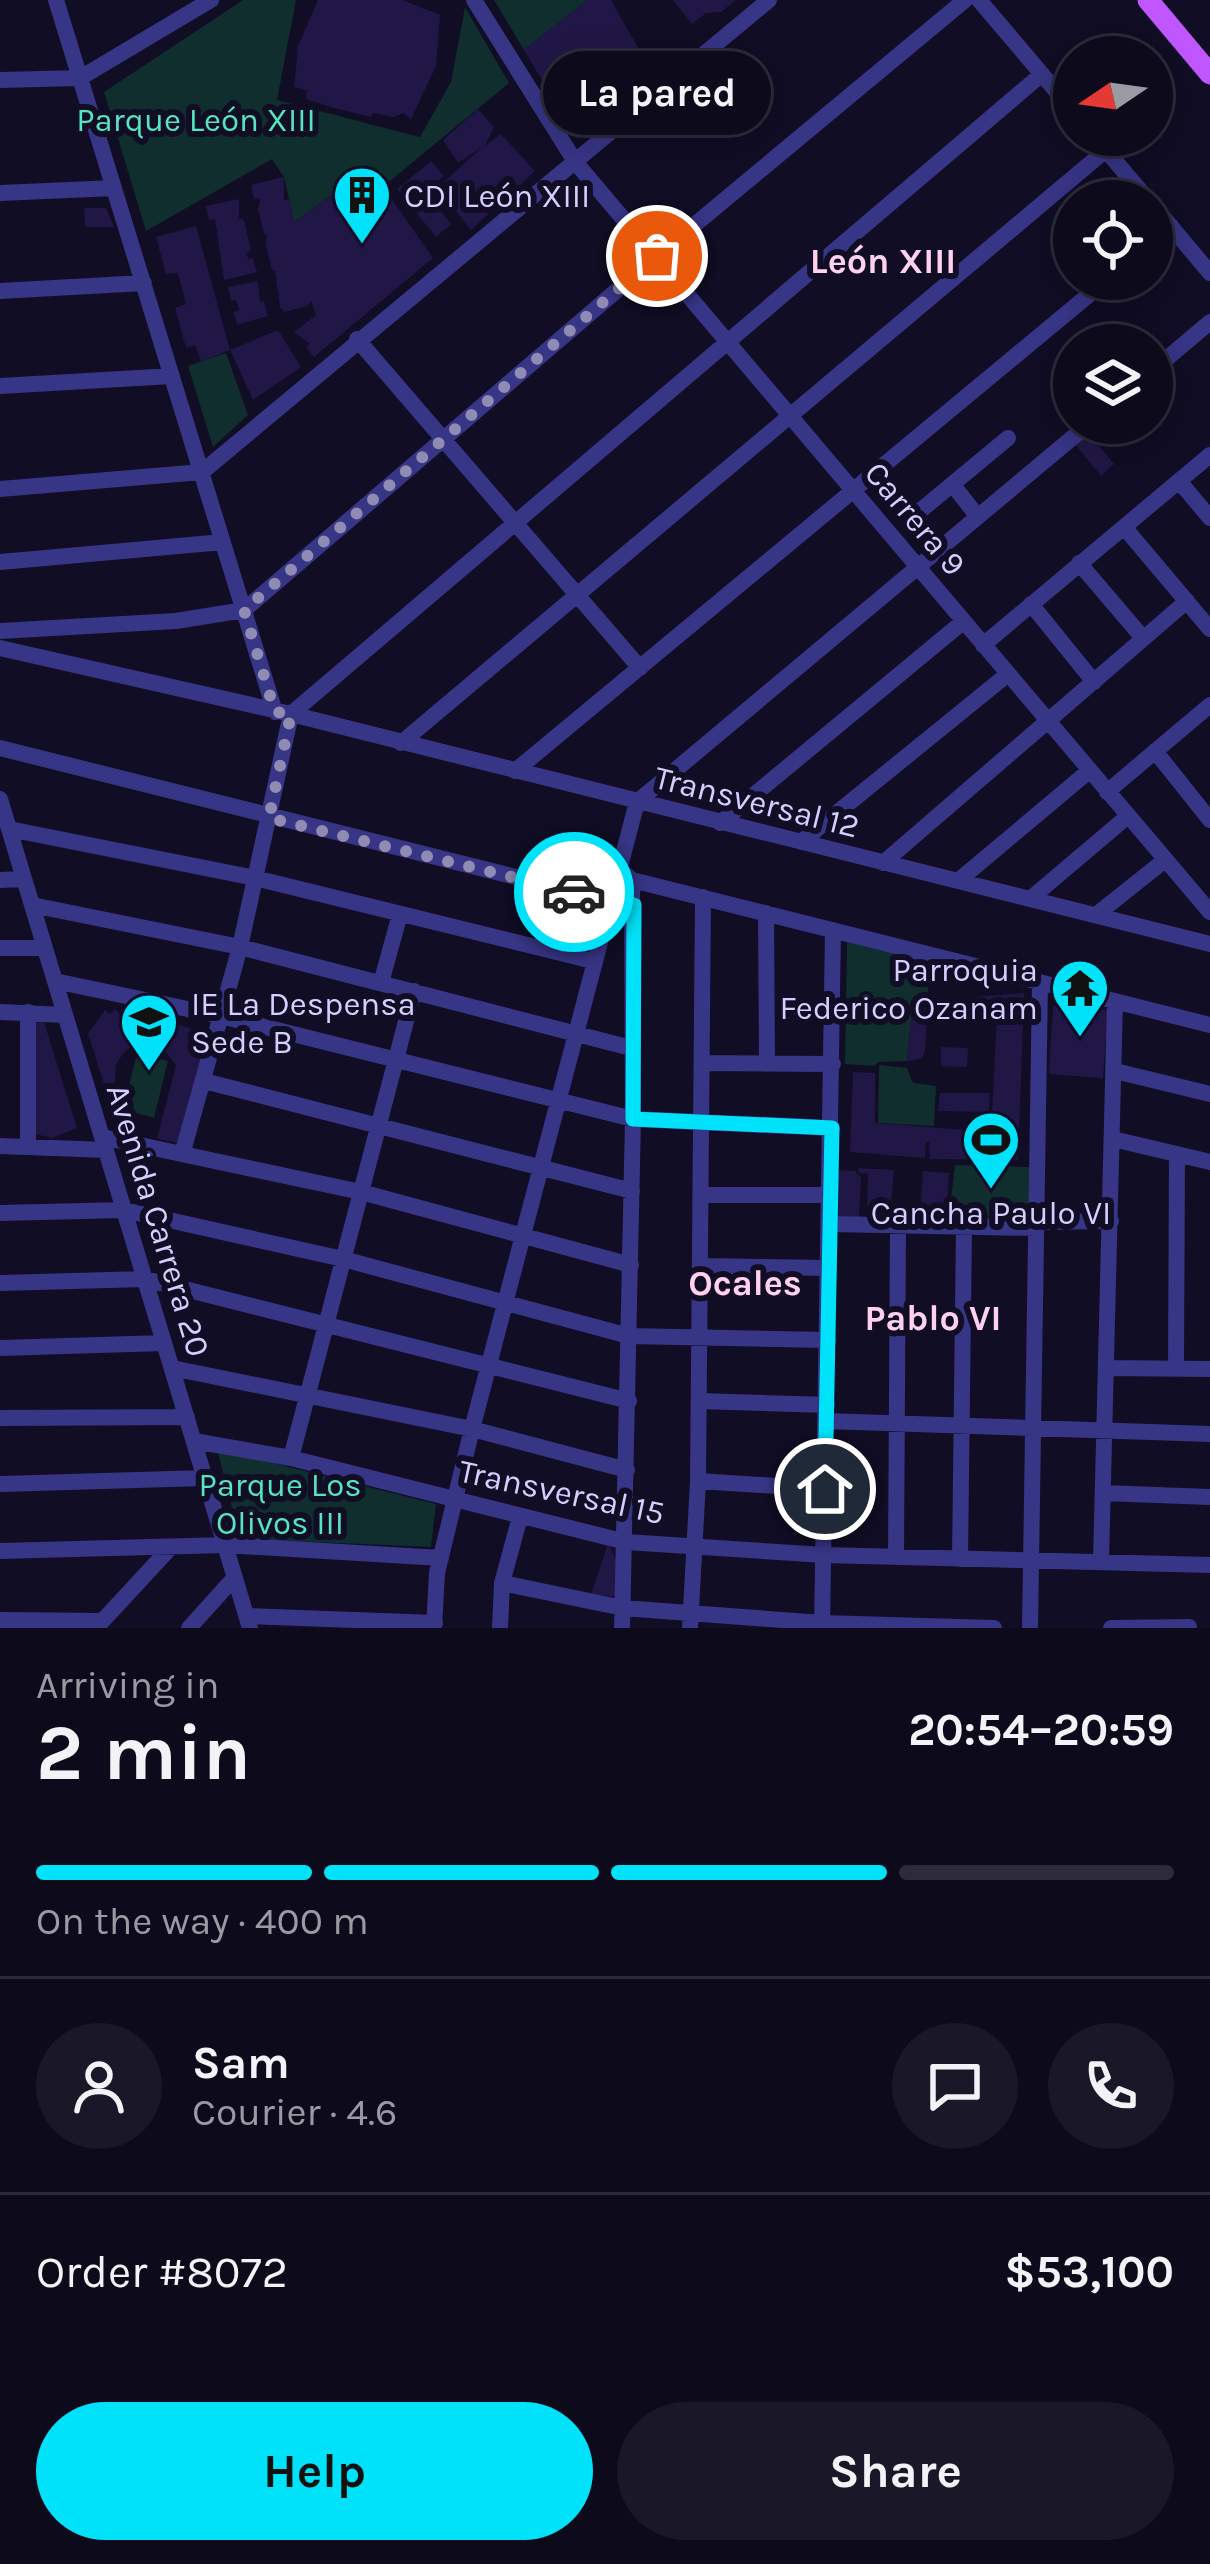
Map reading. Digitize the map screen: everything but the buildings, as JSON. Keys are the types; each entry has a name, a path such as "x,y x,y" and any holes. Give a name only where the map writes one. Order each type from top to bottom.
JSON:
{"main road":[{"path":"1148,0 1210,74"}],"street":[{"path":"56,0 244,610 283,713 269,818 205,1081 183,1151"},
{"path":"0,80 80,78 211,0"},
{"name":"Carrera 9","path":"474,0 576,163 1210,912"},
{"path":"0,489 202,472 311,369 357,339 576,163 769,0"},
{"path":"0,631 176,621 244,610 965,0"},
{"path":"979,0 1053,87"},
{"path":"283,713 730,343 1042,74"},
{"path":"401,743 1099,156"},
{"path":"1111,156 1131,180"},
{"path":"0,193 114,188"},
{"path":"1173,228 1210,273"},
{"path":"0,291 143,283"},
{"path":"515,771 1083,300"},
{"path":"1173,353 1210,322"},
{"path":"357,339 640,668"},
{"path":"0,386 172,376"},
{"path":"920,512 1008,438"},
{"path":"249,1622 434,1626 441,1558 472,1429 609,901 625,875 637,802 1065,444"},
{"path":"983,645 1210,454"},
{"path":"1179,481 1210,518"},
{"path":"953,485 978,517"},
{"path":"1124,526 1210,628"},
{"path":"0,562 224,542"},
{"path":"1079,563 1143,638"},
{"path":"884,863 1186,601"},
{"path":"1031,604 1094,682"},
{"path":"720,823 964,621"},
{"name":"Transversal 12","path":"0,648 283,713 1210,944"},
{"path":"801,842 1008,674"},
{"path":"1107,792 1207,712"},
{"path":"0,748 634,905"},
{"path":"1155,752 1210,820"},
{"path":"958,881 1089,770"},
{"name":"Avenida Carrera 20","path":"0,799 249,1622"},
{"path":"1030,899 1128,817"},
{"path":"4,824 255,878 593,961"},
{"path":"1096,915 1165,860"},
{"path":"625,875 1210,1025"},
{"path":"622,1628 634,905 625,875"},
{"path":"0,880 24,879"},
{"path":"691,1621 698,1481 703,898"},
{"path":"32,905 239,947 632,1048"},
{"path":"766,913 767,1064"},
{"path":"381,983 400,914"},
{"path":"822,1626 833,930"},
{"path":"0,948 45,948"},
{"path":"55,981 221,1016 633,1119 832,1128"},
{"path":"1030,1628 1040,982"},
{"path":"291,1458 414,992"},
{"path":"1101,1561 1114,1001"},
{"path":"0,1012 65,1015"},
{"path":"28,1012 28,1145"},
{"path":"703,1063 833,1064"},
{"path":"1115,1071 1210,1094"},
{"path":"205,1081 632,1192"},
{"path":"1113,1139 1210,1162"},
{"path":"0,1146 104,1144 183,1151 361,1192 631,1265"},
{"path":"1176,1369 1177,1154"},
{"path":"701,1196 830,1195"},
{"path":"0,1213 124,1210 343,1259 629,1336 828,1340"},
{"path":"830,1224 1111,1221"},
{"path":"896,1557 898,1225"},
{"path":"960,1559 964,1226"},
{"path":"701,1266 829,1268"},
{"path":"0,1283 145,1279 628,1401"},
{"path":"0,1348 164,1343"},
{"path":"172,1368 472,1429 627,1470"},
{"path":"1106,1368 1210,1369"},
{"path":"699,1401 896,1424 1210,1434"},
{"path":"0,1418 187,1417"},
{"name":"Transversal 15","path":"194,1441 291,1458 626,1542 824,1555 1210,1565"},
{"path":"0,1484 205,1478"},
{"path":"698,1481 825,1489"},
{"path":"1102,1493 1210,1497"},
{"path":"500,1628 502,1583 520,1517"},
{"path":"0,1551 225,1545 441,1558"},
{"path":"0,1620 99,1624 171,1546"},
{"path":"189,1628 235,1577"},
{"path":"502,1583 691,1621 994,1628"},
{"path":"1111,1628 1189,1627"}],"green space":[{"name":"Parque León XIII","path":"243,0 296,0 277,100 420,137 451,82 465,7 509,83 384,186 369,168 294,222 284,177 272,159 146,231 104,92"},
{"path":"494,0 587,0 524,50"},
{"path":"226,353 248,415 213,447 188,366"},
{"path":"847,942 929,963 927,1011 912,1010 907,1061 845,1064"},
{"path":"137,1054 168,1061 154,1118 123,1109"},
{"path":"879,1065 907,1068 913,1083 936,1086 934,1126 878,1123"},
{"name":"Cancha Paulo VI","path":"955,1165 1029,1167 1029,1214 1023,1222 949,1217"},
{"name":"Parque Los Olivos III","path":"217,1449 436,1504 431,1547 240,1539"}],"way so far":[{"path":"574,892 269,818 291,714 275,712 244,610 657,256"}],"place":[{"name":"CDI León XIII","path":"362,246"},
{"name":"La pared","path":"657,256"},
{"name":"Parroquia Federico Ozanam","path":"1080,1039"},
{"name":"IE La Despensa Sede B","path":"149,1073"},
{"name":"Cancha Paulo VI","path":"991,1191"}],"district":[{"name":"León XIII","path":"883,260"},
{"name":"Ocales","path":"745,1282"},
{"name":"Pablo VI","path":"933,1317"}],"route":[{"path":"574,892 634,905 633,1119 832,1128 825,1489"}]}
